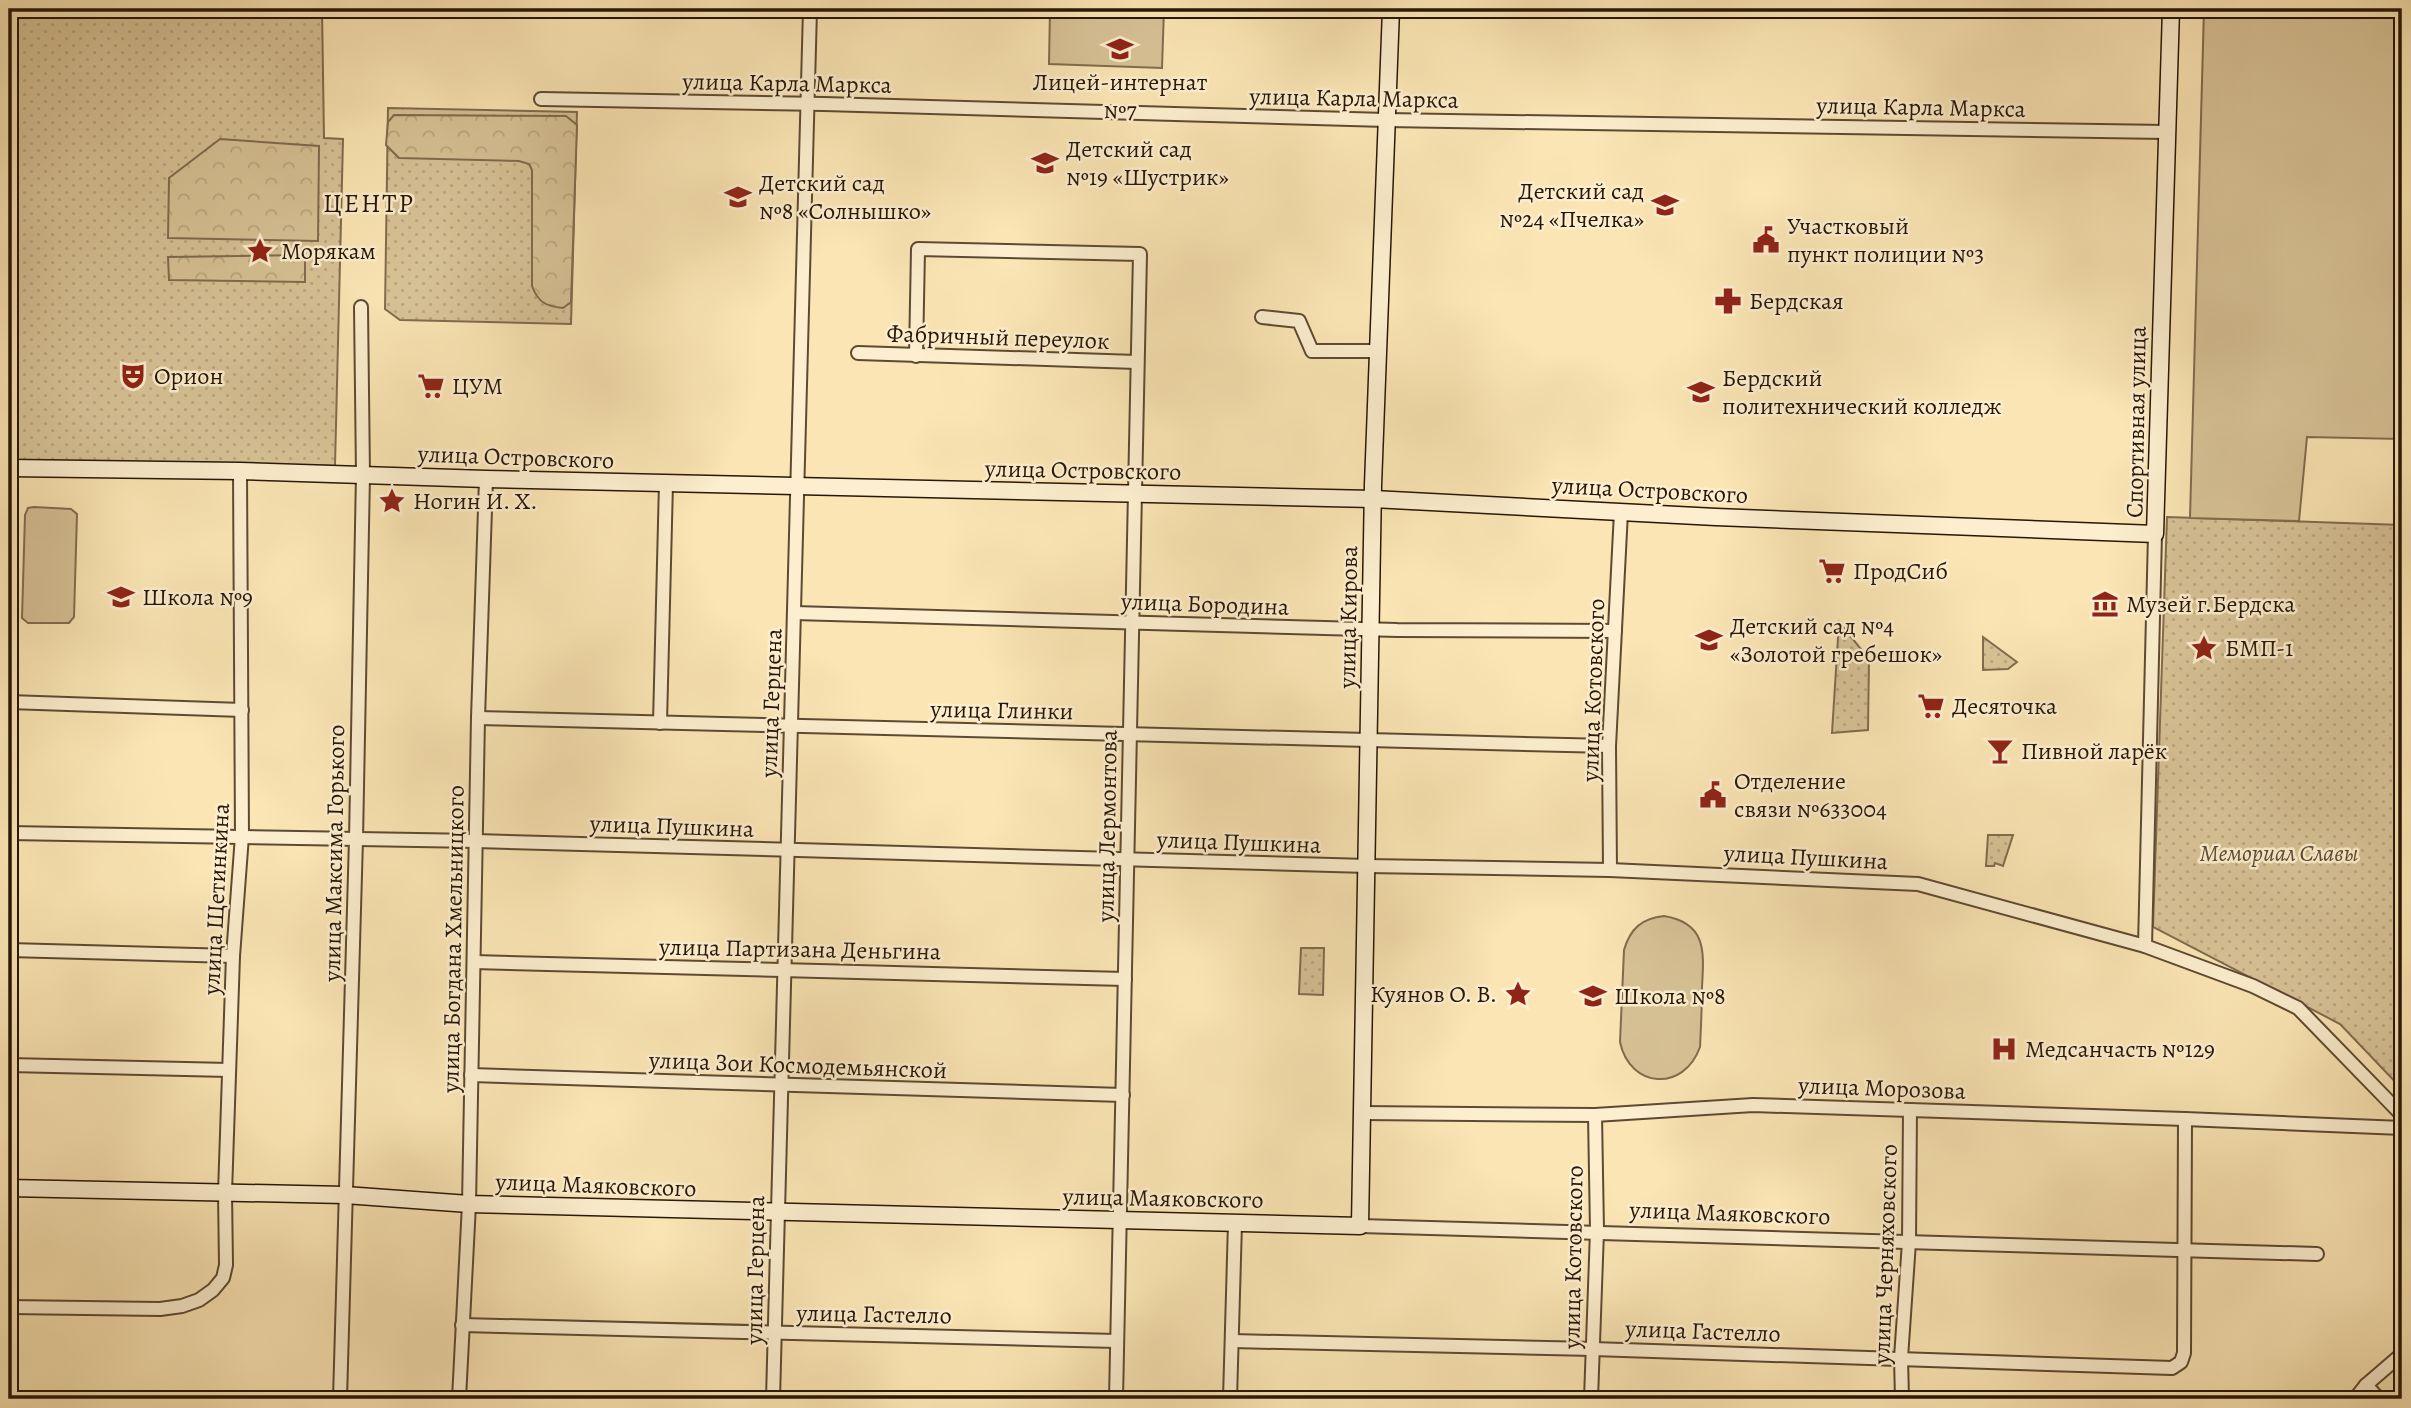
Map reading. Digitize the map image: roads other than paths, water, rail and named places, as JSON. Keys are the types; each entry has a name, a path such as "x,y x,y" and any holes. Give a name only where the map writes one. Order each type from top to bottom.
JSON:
{"street":[{"name":"улица Герцена","path":"773,1399 810,9"},
{"name":"улица Кирова","path":"1360,1226 1373,499 1391,9"},
{"name":"Спортивная улица","path":"2144,946 2171,9"},
{"name":"улица Карла Маркса","path":"541,99 1386,120 2166,132"},
{"name":"улица Лермонтова","path":"916,356 918,249 1140,254 1116,1399"},
{"name":"улица Максима Горького","path":"340,1399 363,475 361,307"},
{"path":"1262,317 1299,321 1312,351 1377,351"},
{"name":"Фабричный переулок","path":"858,353 1137,362"},
{"name":"улица Островского","path":"9,468 240,471 666,484 1373,499 2155,534"},
{"name":"улица Щетинкина","path":"9,1307 160,1309 183,1306 199,1300 223,1279 226,1265 225,1193 233,956 243,836 240,471"},
{"name":"улица Богдана Хмельницкого","path":"459,1399 469,1204 478,718 486,479"},
{"path":"660,723 666,484"},
{"name":"улица Котовского","path":"1610,870 1609,746 1622,512"},
{"name":"улица Бородина","path":"794,613 1371,629 1615,631"},
{"path":"9,702 242,710"},
{"name":"улица Глинки","path":"478,718 1609,746"},
{"name":"улица Пушкина","path":"9,833 476,841 1127,860 1610,870 1918,884 2144,946 2253,986 2298,1008 2402,1115"},
{"path":"9,950 233,956"},
{"name":"улица Партизана Деньгина","path":"474,961 1125,979"},
{"path":"9,1065 229,1070"},
{"name":"улица Зои Космодемьянской","path":"471,1075 1122,1095"},
{"name":"улица Морозова","path":"1361,1112 1595,1115 1754,1105 2402,1128"},
{"name":"улица Черняховского","path":"1902,1399 1909,1242 1910,1110"},
{"name":"улица Котовского","path":"1591,1399 1597,1231 1595,1115"},
{"path":"2184,1250 2185,1119"},
{"name":"улица Маяковского","path":"9,1188 345,1195 469,1204 777,1213 1597,1231 2316,1254"},
{"path":"1230,1399 1236,1223"},
{"name":"улица Гастелло","path":"1232,1341 1593,1349 2172,1368 2181,1362 2184,1353 2184,1250"},
{"name":"улица Гастелло","path":"462,1325 1117,1341"},
{"path":"2355,1399 2366,1385 2402,1354"},
{"path":"2366,1385 2379,1399"}],"place":[{"name":"Лицей-интернат №7","path":"1120,49"},
{"name":"Детский сад №19 «Шустрик»","path":"1045,163"},
{"name":"Детский сад №8 «Солнышко»","path":"738,197"},
{"name":"Детский сад №24 «Пчелка»","path":"1665,205"},
{"name":"Участковый пункт полиции №3","path":"1766,240"},
{"name":"Морякам","path":"260,251"},
{"name":"Бердская","path":"1728,301"},
{"name":"Орион","path":"133,376"},
{"name":"ЦУМ","path":"431,386"},
{"name":"Бердский политехнический колледж","path":"1701,392"},
{"name":"Ногин И. Х.","path":"392,501"},
{"name":"ПродСиб","path":"1832,571"},
{"name":"Школа №9","path":"121,597"},
{"name":"Музей г.Бердска","path":"2105,604"},
{"name":"Детский сад №4 «Золотой гребешок»","path":"1709,640"},
{"name":"БМП-1","path":"2204,648"},
{"name":"Десяточка","path":"1931,706"},
{"name":"Пивной ларёк","path":"2000,751"},
{"name":"Отделение связи №633004","path":"1713,795"},
{"name":"Куянов О. В.","path":"1518,994"},
{"name":"Школа №8","path":"1593,996"},
{"name":"Медсанчасть №129","path":"2004,1049"}],"district":[{"name":"ЦЕНТР","path":"369,203"}],"park label":[{"name":"Мемориал Славы","path":"2279,853"}]}
